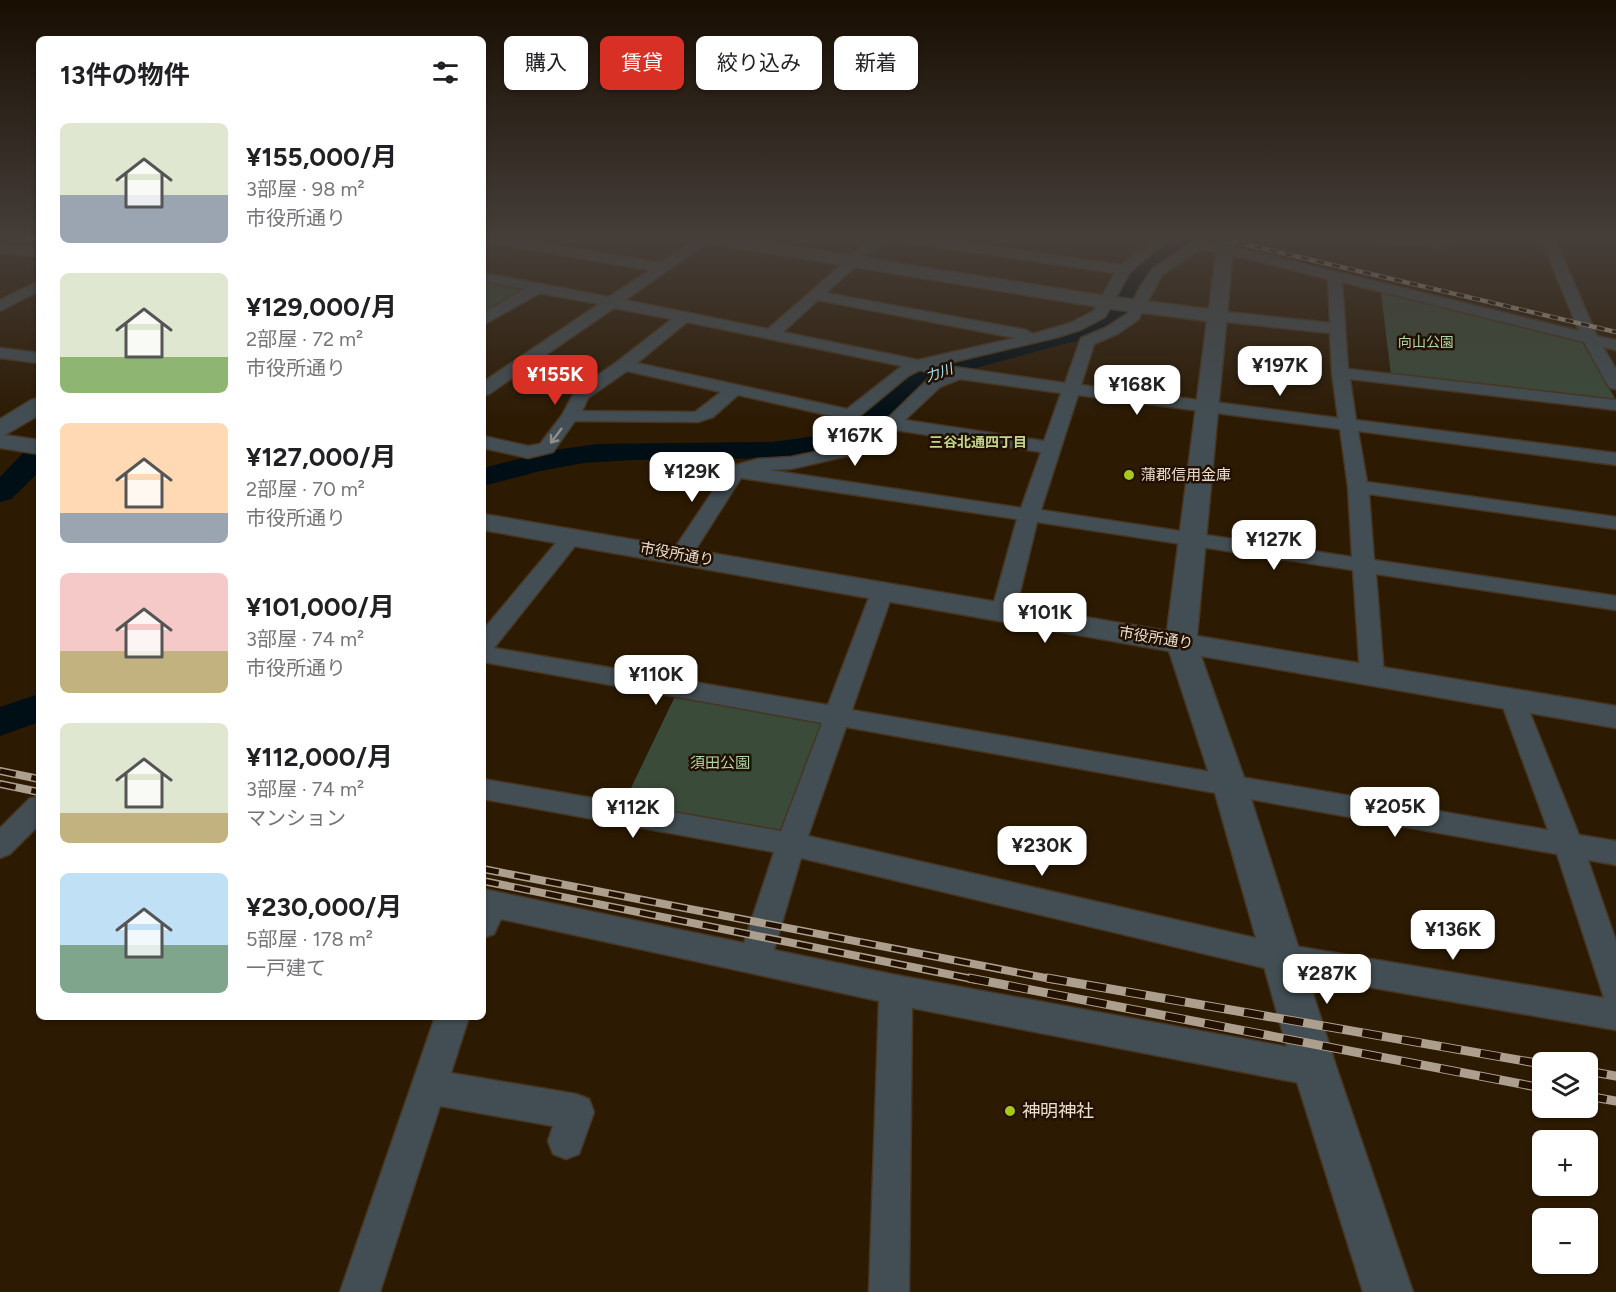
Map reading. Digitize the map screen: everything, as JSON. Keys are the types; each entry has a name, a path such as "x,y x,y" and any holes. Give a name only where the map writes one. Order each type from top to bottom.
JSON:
{"street":[{"path":"486,318 518,299"},
{"path":"590,299 955,374 1616,459"},
{"path":"486,388 619,299"},
{"path":"770,335 808,299"},
{"path":"836,299 1036,337"},
{"path":"1088,299 1338,329"},
{"path":"624,364 850,415 902,372 1084,322 1100,314 1107,299"},
{"path":"1003,613 1029,515 1087,341 1124,324 1132,317 1140,299"},
{"path":"1219,299 1181,642 1230,786 1315,1070 1388,1292"},
{"path":"1336,299 1340,373 1358,488 1372,675"},
{"path":"1428,299 1616,345"},
{"path":"1574,299 1591,340 1616,384"},
{"path":"486,443 528,452 546,448 570,416 581,395 683,318"},
{"path":"5,354 36,339"},
{"path":"5,354 36,358"},
{"path":"1340,373 1616,405"},
{"path":"681,555 736,471 757,465 791,463 845,451 892,424 934,383 955,374"},
{"path":"570,416 698,417 707,413 736,388"},
{"path":"0,429 36,407"},
{"path":"892,424 1052,448"},
{"path":"0,441 36,447"},
{"path":"736,471 1616,603"},
{"path":"1358,488 1616,523"},
{"name":"市役所通り","path":"486,522 1616,717"},
{"path":"486,642 572,536"},
{"path":"754,960 791,843 882,592"},
{"path":"486,655 1616,853"},
{"path":"1513,699 1568,844 1616,988"},
{"path":"486,790 791,843 1282,958 1616,1015"},
{"path":"0,846 36,810"},
{"path":"486,910 754,960 896,990 1315,1070"},
{"path":"889,1292 896,990"},
{"path":"360,1292 451,1020"},
{"path":"429,1087 576,1112 566,1140"}],"green space":[{"path":"486,299 518,299 486,318"},
{"name":"向山公園","path":"1382,299 1407,299 1582,342 1616,400 1391,375"},
{"name":"須田公園","path":"679,688 836,717 791,844 619,813"}],"waterway":[{"name":"力川","path":"486,476 583,454 632,451 773,450 797,448 834,440 859,427 926,374 1061,337 1093,331 1120,316 1125,299"},
{"path":"0,493 36,458"},
{"name":"力川","path":"0,722 36,708"}],"railway":[{"path":"1478,299 1616,332"},
{"path":"0,771 36,778"},
{"path":"0,784 36,791"},
{"path":"486,870 1056,980"},
{"path":"486,882 977,980"},
{"path":"969,978 1532,1086"},
{"path":"1047,978 1532,1062"},
{"path":"1598,1073 1616,1076"},
{"path":"1598,1098 1616,1101"}],"place":[{"name":"蒲郡信用金庫","path":"1129,475"},
{"name":"神明神社","path":"1010,1111"}],"district":[{"name":"三谷北通四丁目","path":"978,442"}]}
